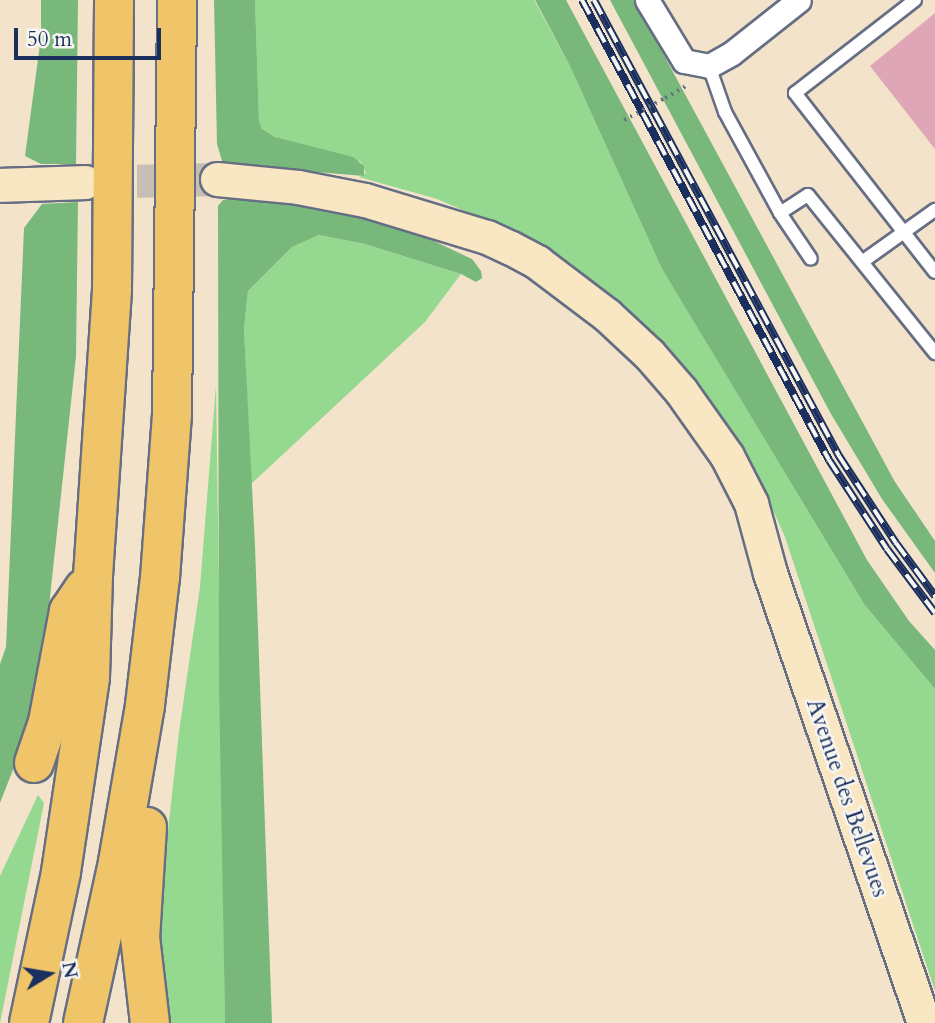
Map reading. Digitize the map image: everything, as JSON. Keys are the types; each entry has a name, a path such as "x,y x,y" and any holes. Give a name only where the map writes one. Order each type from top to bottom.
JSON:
{"highway":[{"path":"29,1023 61,872 90,677 93,576 112,302 114,0"},
{"path":"83,1023 118,862 145,705 160,578 172,414 177,0"},
{"path":"34,763 48,722 69,611 93,576"},
{"path":"145,705 159,722 140,898 141,966 150,1023"}],"street":[{"path":"647,0 677,53 695,65 709,66 732,53 799,0"},
{"name":"Avenue des Bellevues","path":"217,179 333,193 449,226 485,247 578,316 642,375 710,462 770,573 924,1023"},
{"path":"0,184 85,182"}],"lane":[{"path":"915,0 795,93 935,272"},
{"path":"709,66 726,112 780,213 811,259"},
{"path":"780,213 808,195 935,353"},
{"path":"862,262 935,210"}],"path":[{"path":"624,120 665,98"}],"green space":[{"path":"41,0 78,0 76,164 41,164 25,156 41,37"},
{"path":"214,0 255,0 259,121 262,129 275,137 353,157 364,166 364,176 223,164 217,144"},
{"path":"255,0 534,0 569,64 662,269 864,604 935,689 935,991 785,537 754,467 693,381 624,311 574,267 512,231 437,199 359,177 366,173 361,162 275,137 262,129 259,122"},
{"path":"535,0 566,0 867,560 909,621 935,650 935,689 864,604 662,269 569,64"},
{"path":"610,0 634,0 895,482 935,541 935,573 882,499 831,414"},
{"path":"238,197 313,205 406,228 472,259 481,271 482,278 476,282 461,274 365,244 319,235 292,247 248,291 244,329 255,546 272,1023 225,1023 219,683 218,206 223,200"},
{"path":"78,202 76,356 42,671 32,721 0,803 0,664 6,647 24,228 42,204"},
{"path":"319,235 365,244 461,274 425,322 251,484 244,329 248,291 292,247"},
{"path":"216,385 225,1023 167,1023 158,920 179,732 200,587"},
{"path":"38,795 44,803 0,1023 0,876"}],"building":[{"path":"935,13 935,149 870,66"}],"tunnel":[{"path":"87,182 217,179"}],"railway":[{"path":"582,0 829,460 887,549 935,613"},
{"path":"594,0 839,456 896,543 935,596"}]}
